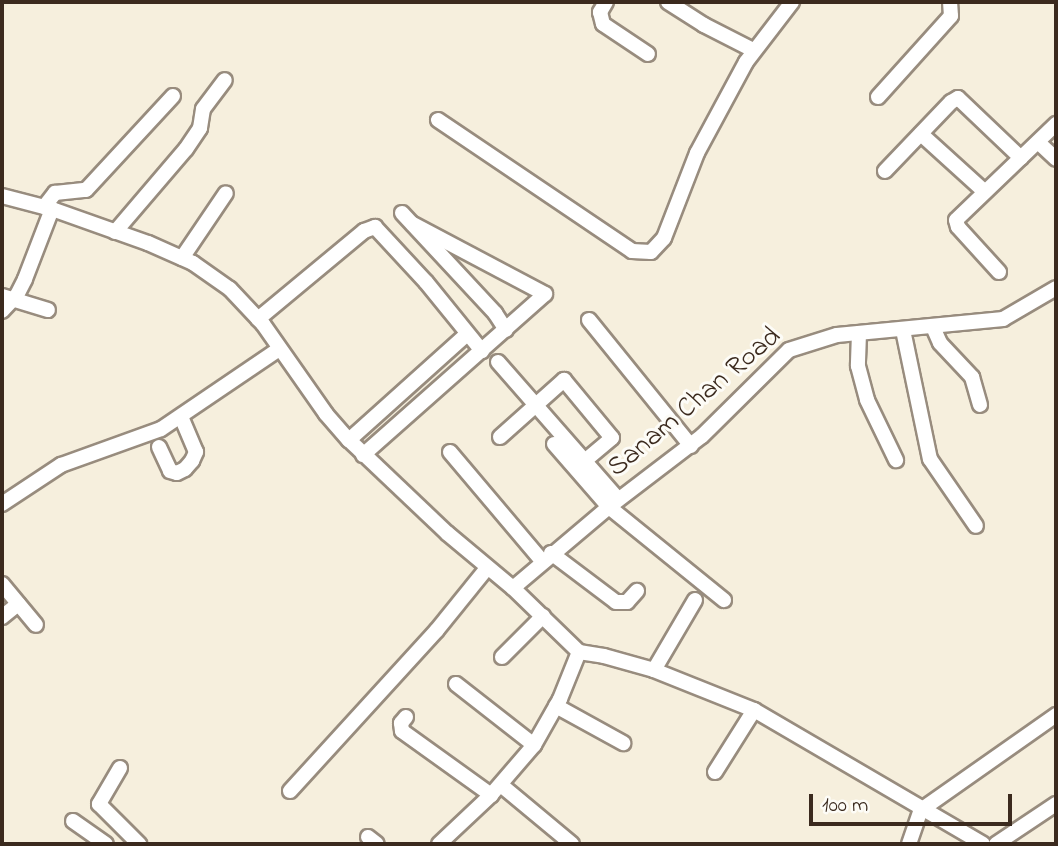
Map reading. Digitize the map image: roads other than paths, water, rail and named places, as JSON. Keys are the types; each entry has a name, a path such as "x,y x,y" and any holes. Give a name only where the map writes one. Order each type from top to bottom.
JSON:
{"street":[{"path":"606,2 600,12 603,24 648,54"},
{"path":"668,2 704,25 754,50"},
{"path":"438,120 632,251 651,252 664,238 697,153 754,50 792,2"},
{"path":"878,97 951,16 950,2"},
{"path":"115,232 191,143 200,128 203,110 225,80"},
{"path":"2,311 7,297 26,279 55,193 86,190 173,96"},
{"path":"885,171 951,102 962,99 1021,158"},
{"path":"999,272 958,227 956,220 1056,124"},
{"path":"921,134 985,191"},
{"path":"1040,142 1056,159"},
{"path":"182,258 226,193"},
{"path":"2,196 48,208 182,258 230,289 258,319 363,455 487,568 513,588 579,652 654,670 754,710 983,844"},
{"path":"402,213 495,313 506,330"},
{"path":"363,455 545,294 413,224"},
{"path":"258,319 364,231 375,227 482,351"},
{"name":"Sanam Chan Road","path":"513,588 546,557 691,446 789,350 813,340 859,333 1003,319 1056,288"},
{"path":"7,297 48,310"},
{"path":"589,320 691,446"},
{"path":"933,327 940,343 972,377 980,405"},
{"path":"904,330 930,459 976,526"},
{"path":"859,333 858,366 867,400 896,460"},
{"path":"349,440 467,334"},
{"path":"2,504 61,465 161,429 279,349"},
{"path":"498,362 585,461 614,503"},
{"path":"500,437 564,380 612,438 585,461"},
{"path":"159,447 170,471 177,473 192,461 195,452 181,417"},
{"path":"554,444 614,503 724,600"},
{"path":"450,452 546,557 616,602 622,604 638,591"},
{"path":"290,791 437,629 487,568"},
{"path":"2,584 36,625"},
{"path":"654,670 695,600"},
{"path":"2,617 18,604"},
{"path":"502,657 543,616"},
{"path":"439,844 496,790 534,746 556,706 579,652"},
{"path":"456,684 534,746"},
{"path":"556,706 623,743"},
{"path":"715,772 754,710"},
{"path":"909,844 921,810 1056,716"},
{"path":"406,717 401,723 402,731 496,790 572,844"},
{"path":"120,768 99,804 103,811 139,844"},
{"path":"996,844 1056,804"},
{"path":"73,821 106,844"}]}
